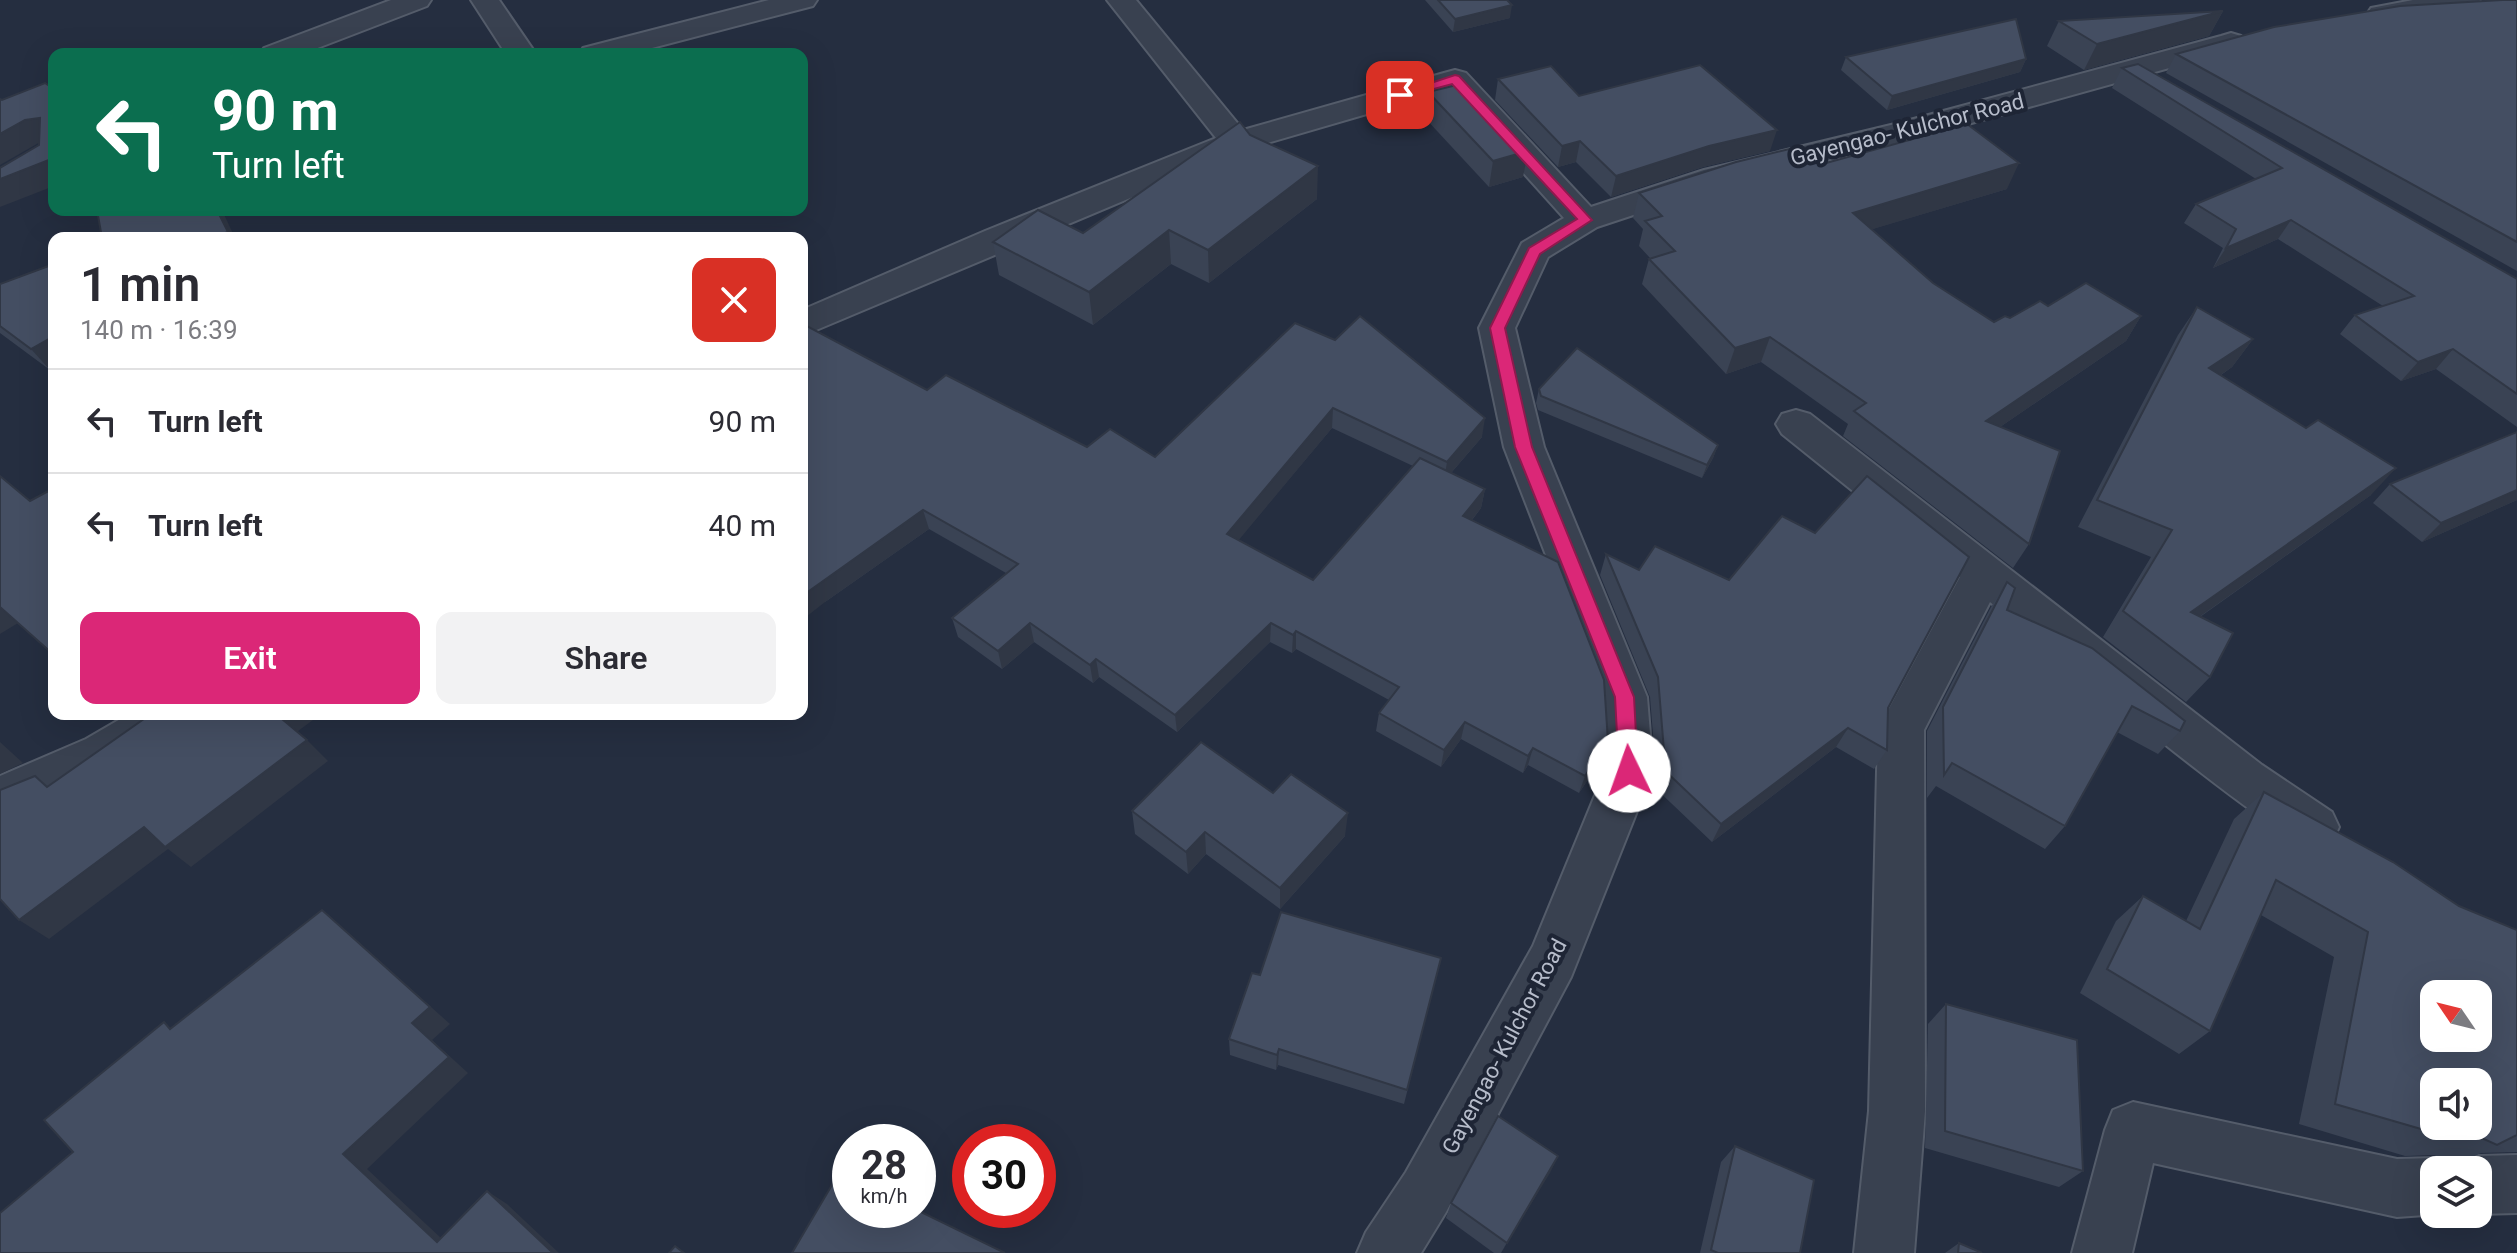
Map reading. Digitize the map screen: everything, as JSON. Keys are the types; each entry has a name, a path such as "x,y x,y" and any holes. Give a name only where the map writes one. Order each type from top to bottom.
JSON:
{"street":[{"path":"291,48 417,0"},
{"path":"485,0 517,48"},
{"path":"617,48 803,0"},
{"path":"1121,0 1236,142"},
{"path":"2350,19 2466,0"},
{"name":"Gayengao- Kulchor Road","path":"1387,1253 1426,1192 1553,960 1629,771 1624,697 1524,447 1497,328 1534,251 1585,220 1716,177 1903,132 2259,35"},
{"path":"2132,70 2174,94"},
{"path":"808,321 997,239 1236,142 1455,79 1585,220"},
{"path":"1796,424 2245,779 2350,851"},
{"path":"1884,1253 1897,1111 1901,729 1984,573"},
{"path":"0,798 103,753 158,720"},
{"path":"2102,1253 2133,1130 2397,1188 2420,1187"},
{"path":"2492,1185 2517,1184"}],"building":[{"path":"1438,0 1507,0 1512,5 1455,19"},
{"path":"2517,0 2517,242 2176,54 2274,27 2400,6"},
{"path":"2223,11 2097,44 2059,21"},
{"path":"2016,19 2026,59 1892,96 1846,57"},
{"path":"2138,64 2517,279 2517,394 2453,349 2418,362 2355,315 2414,296 2291,220 2226,248 2236,229 2196,204 2282,168 2122,68"},
{"path":"1700,65 1777,130 1709,146 1616,176 1580,141 1562,146 1498,79 1551,66 1579,96"},
{"path":"45,83 48,85 48,160 0,179 0,168 39,145 40,118 25,120 0,134 2,100"},
{"path":"1465,83 1528,151 1493,161 1428,92"},
{"path":"1240,122 1250,135 1318,166 1208,250 1169,230 1089,292 993,242 1038,210 1083,233"},
{"path":"1967,124 2019,163 1853,213 1933,283 1994,322 2005,316 2010,318 2040,301 2048,306 2086,283 2141,316 1986,421 2060,451 2029,544 1854,411 1866,403 1770,337 1735,348 1649,259 1675,251 1645,221 1662,216 1639,193 1736,162 1802,146 1823,164"},
{"path":"98,216 220,216 228,232 101,232"},
{"path":"48,266 48,339 31,349 0,326 0,284"},
{"path":"2197,307 2253,339 2209,368 2306,428 2318,420 2396,468 2191,612 2233,633 2210,677 2123,611 2172,530 2097,500"},
{"path":"1360,316 1485,418 1447,462 1333,408 1227,534 1313,580 1420,458 1485,489 1463,516 1558,562 1604,680 1608,742 1585,776 1533,748 1528,756 1465,722 1444,750 1379,713 1399,687 1296,631 1293,635 1271,623 1175,715 1096,659 1090,665 1030,623 998,651 952,618 1018,564 923,510 808,592 808,327 927,390 946,375 1087,447 1110,429 1155,457 1295,323 1335,340"},
{"path":"1577,348 1718,445 1707,465 1541,396 1539,389"},
{"path":"2517,432 2517,490 2441,523 2390,484"},
{"path":"0,476 30,501 48,491 48,650 0,607"},
{"path":"1867,476 1969,557 1888,708 1887,750 1848,728 1721,824 1659,765 1664,751 1658,677 1606,554 1639,570 1655,546 1729,580 1782,516 1815,533"},
{"path":"2007,582 2015,588 2007,610 2092,648 2185,721 2180,731 2132,706 2065,826 1952,763 1944,775 1943,707"},
{"path":"142,720 283,720 307,740 165,847 144,827 19,920 0,899 0,790 35,776 47,787"},
{"path":"1201,742 1273,793 1291,774 1348,813 1280,888 1205,832 1186,852 1132,811"},
{"path":"2264,792 2393,862 2459,906 2517,930 2517,1135 2497,1145 2486,1140 2492,1140 2492,1068 2420,1068 2420,1129 2335,1104 2368,932 2276,880 2210,1031 2107,969 2143,896 2200,929"},
{"path":"322,910 430,1007 412,1023 449,1057 343,1154 437,1242 487,1191 553,1253 0,1253 0,1213 73,1152 44,1120 164,1022 170,1029"},
{"path":"1281,912 1441,958 1407,1090 1279,1049 1277,1055 1229,1039 1252,973 1260,975"},
{"path":"1946,1004 2077,1040 2083,1171 1945,1131"},
{"path":"1498,1116 1558,1156 1507,1243 1451,1203"},
{"path":"1735,1146 1814,1180 1800,1253 1718,1253 1711,1250"},
{"path":"832,1185 832,1228 936,1228 936,1219 1005,1253 792,1253"},
{"path":"1959,1243 1982,1253 1958,1253"},
{"path":"675,1246 684,1253 669,1253"}],"route":[{"path":"1400,95 1455,79 1585,220 1534,251 1497,328 1524,447 1624,697 1629,771"}]}
